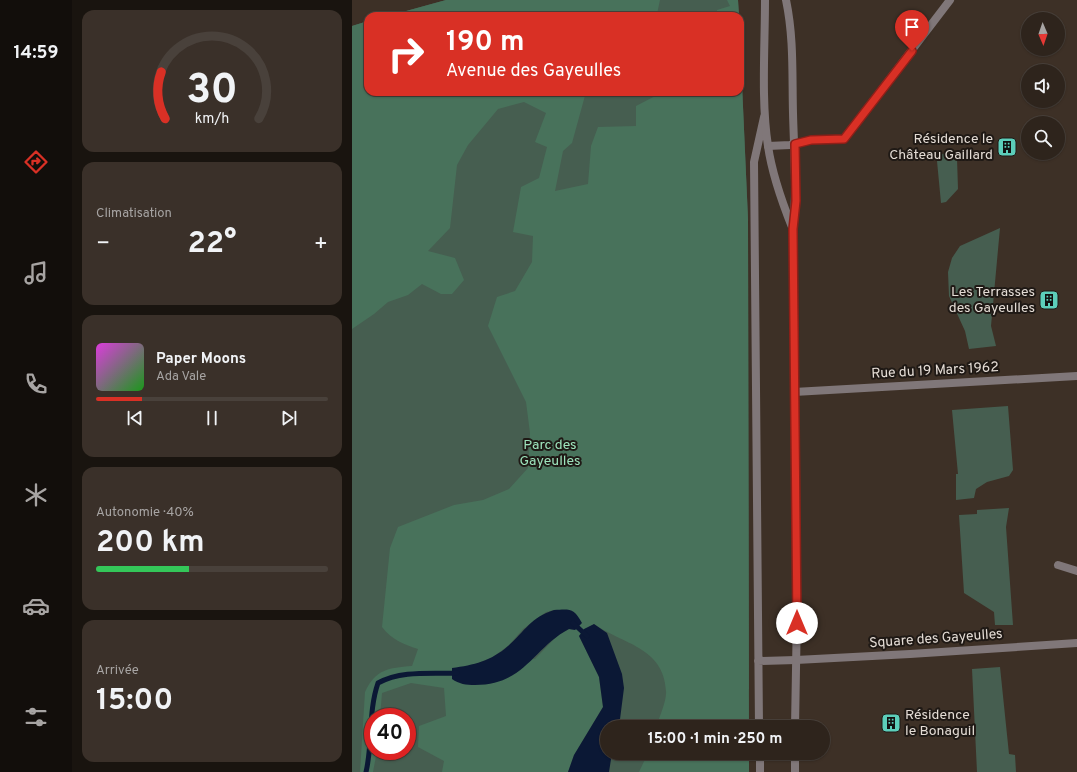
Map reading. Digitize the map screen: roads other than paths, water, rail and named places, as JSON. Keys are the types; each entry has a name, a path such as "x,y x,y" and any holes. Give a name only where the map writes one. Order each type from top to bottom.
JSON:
{"street":[{"path":"765,0 766,109 768,146 782,202 793,229"},
{"path":"786,0 792,32 796,201 793,229 795,720"},
{"path":"768,146 795,144 811,140 844,139 950,0"},
{"path":"759,720 754,162 766,109"},
{"name":"Rue du 19 Mars 1962","path":"794,392 1077,376"},
{"path":"1058,565 1077,571"},
{"name":"Square des Gayeulles","path":"758,661 910,654 1077,643"},
{"path":"760,760 760,772"},
{"path":"795,760 795,772"}],"water":[{"path":"554,610 571,610 576,614 582,623 575,630 569,629 557,637 527,664 506,679 492,683 469,685 452,679 452,668 475,664 489,659 508,646 540,616"},
{"path":"594,624 607,633 622,674 624,688 620,720 600,720 600,760 611,760 609,772 568,772 574,755 603,707 599,677 579,636 584,629"}],"waterway":[{"path":"573,623 587,636"},
{"path":"366,772 373,705 378,683 407,674 457,673"}],"place":[{"name":"Résidence le Château Gaillard","path":"1007,147"},
{"name":"Les Terrasses des Gayeulles","path":"1049,300"},
{"name":"Résidence le Bonaguil","path":"891,723"}],"park label":[{"name":"Parc des Gayeulles","path":"550,454"}]}
